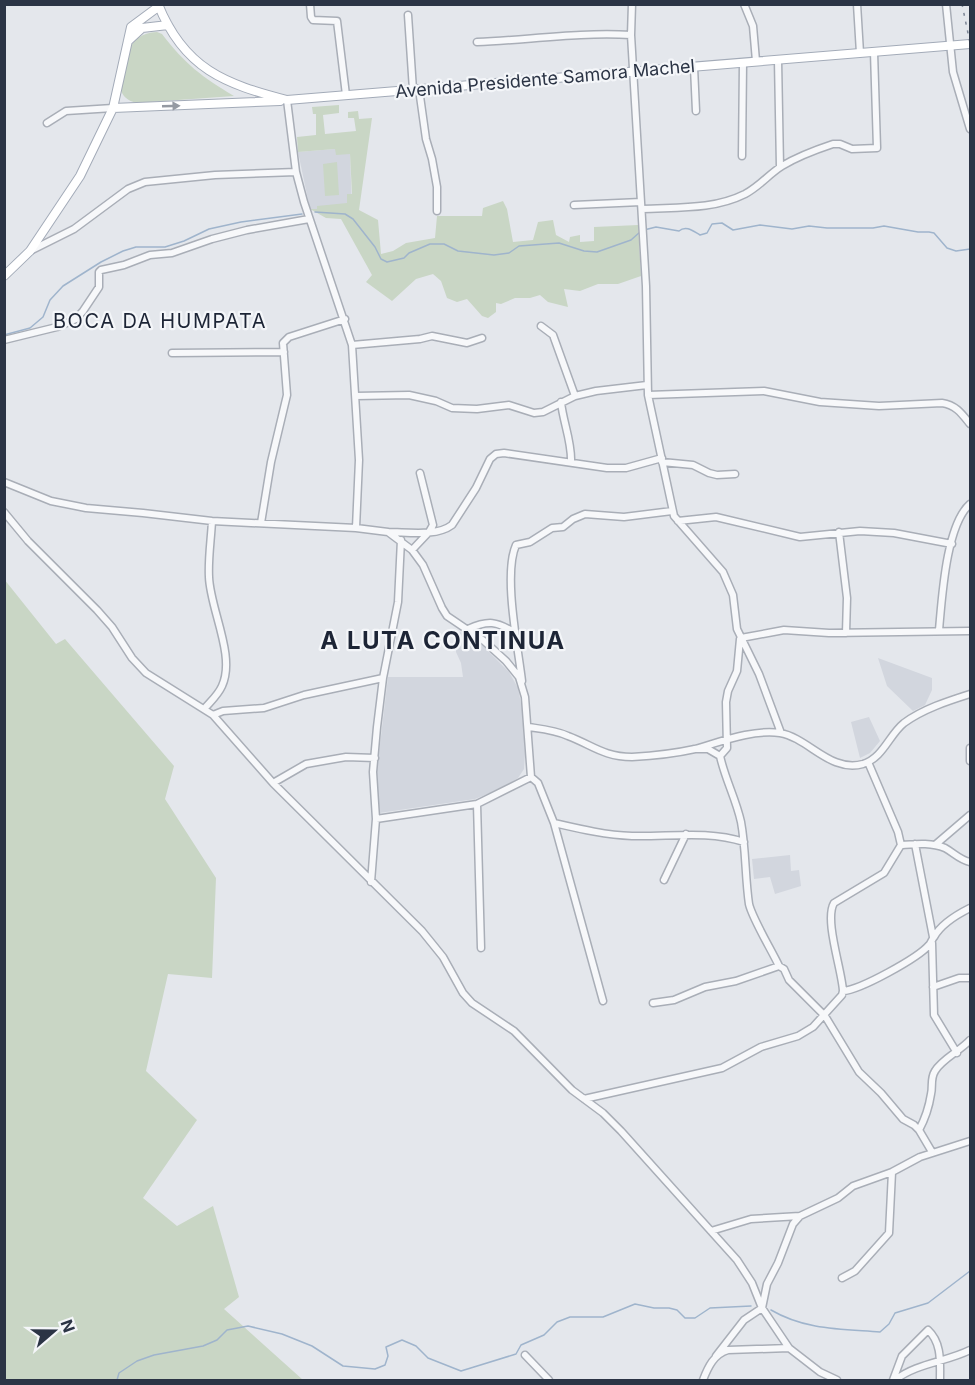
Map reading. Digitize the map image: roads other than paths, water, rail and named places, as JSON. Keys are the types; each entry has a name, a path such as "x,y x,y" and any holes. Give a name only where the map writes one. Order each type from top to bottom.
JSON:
{"main road":[{"name":"Avenida Presidente Samora Machel","path":"158,6 185,49 207,70 242,88 287,100 970,44"},
{"path":"4,276 30,251 80,176 113,108 130,27 158,6"},
{"path":"128,41 142,28 168,25"},
{"path":"113,108 287,100"}],"street":[{"path":"310,4 313,20 337,21 346,95"},
{"path":"632,4 631,35 646,286 648,395 672,511 728,581 733,595 737,629 759,674 781,733"},
{"path":"744,4 753,26 756,62"},
{"path":"856,4 860,53"},
{"path":"946,4 954,45 953,72 970,129"},
{"path":"408,15 416,90 437,187 437,211"},
{"path":"477,42 527,40 591,33 631,35"},
{"path":"573,206 704,207 725,202 754,189 780,167 833,144 852,149 877,148 874,52"},
{"path":"778,60 780,167"},
{"path":"742,156 743,63"},
{"path":"694,67 696,111"},
{"path":"287,100 296,172 309,219 352,345 359,460 356,528"},
{"path":"47,123 66,111 113,108"},
{"path":"30,251 74,229 128,189 145,182 215,175 296,172"},
{"path":"4,340 57,327 76,319 99,287 101,270 124,265 150,255 172,254 212,239 247,230 309,219"},
{"path":"261,523 271,462 287,395 283,343 289,337 345,319"},
{"path":"541,326 553,335 575,396"},
{"path":"352,345 432,336 467,343 482,338"},
{"path":"172,353 284,352"},
{"path":"356,396 409,395 436,400 452,408 477,409 509,405 534,412 543,411 575,396 647,385"},
{"path":"648,395 764,391 820,402 879,406 942,403 957,409 970,424"},
{"path":"561,402 571,446 570,462"},
{"path":"4,483 51,501 86,508 212,521 356,528 388,532 429,532 447,529 452,525 476,488 490,459 496,454 504,453 608,468 626,468 662,460 693,465 717,475 735,474"},
{"path":"412,550 433,525 420,473"},
{"path":"939,630 943,590 952,544 960,515 970,504"},
{"path":"603,1001 554,823 538,783 531,777 528,727 515,633 511,560 516,545 530,542 552,528 566,526 573,519 585,514 624,517 672,511"},
{"path":"4,512 28,541 97,609 132,658 146,673 213,715 273,783 422,931 439,952 459,987 472,1003 514,1032 572,1089 603,1113 621,1131 736,1260 752,1282 762,1308 789,1348 820,1372 837,1380"},
{"path":"678,521 716,517 800,537 839,532 894,533 952,544"},
{"path":"205,708 217,696 225,677 223,637 211,598 209,577 212,521"},
{"path":"388,532 412,550 423,565 442,608 454,621 468,628 506,661 519,677 522,687"},
{"path":"839,532 847,598 846,633"},
{"path":"371,882 376,819 375,758 383,678 398,602 401,540"},
{"path":"468,628 483,622 503,624 515,633"},
{"path":"741,638 784,630 846,633 970,631"},
{"path":"720,756 727,748 726,702 737,671 741,638"},
{"path":"213,715 223,711 264,708 304,695 383,678"},
{"path":"528,727 553,730 606,755 620,757 650,756 694,749 727,739 771,732 781,733 799,740 838,764 860,765 877,756 900,727 911,718 970,694"},
{"path":"970,748 970,761"},
{"path":"694,749 708,750 720,756"},
{"path":"720,756 725,778 735,798 744,842 750,906 779,966 784,969 789,980 825,1016 859,1072 903,1119 919,1130 932,1152"},
{"path":"273,783 306,764 346,758 375,758"},
{"path":"584,1099 722,1068 761,1047 798,1036 825,1016 843,991 831,922 832,907 834,903 860,886 884,873 901,845 898,832 868,762"},
{"path":"376,819 477,804 531,777"},
{"path":"477,804 481,948"},
{"path":"935,845 970,815"},
{"path":"554,823 611,835 686,834 744,842"},
{"path":"664,880 686,834"},
{"path":"915,844 933,940 934,1015 957,1053"},
{"path":"901,845 935,845 947,849 963,861 970,862"},
{"path":"843,991 856,989 873,981 927,947 957,914 970,908"},
{"path":"653,1003 675,1000 705,987 736,981 779,966"},
{"path":"933,987 959,978 970,978"},
{"path":"919,1130 926,1117 932,1093 931,1077 936,1068 970,1040"},
{"path":"711,1231 751,1220 800,1216 838,1198 853,1186 892,1172 932,1152 970,1141"},
{"path":"842,1278 855,1271 889,1233 892,1172"},
{"path":"703,1380 716,1356 744,1320 762,1308 767,1284 793,1224 800,1216"},
{"path":"894,1380 902,1356 928,1330 937,1343 940,1380"},
{"path":"716,1356 728,1350 789,1348"},
{"path":"894,1380 911,1371 970,1350"},
{"path":"525,1355 549,1380"}],"waterway":[{"path":"315,212 345,214 353,219 375,247 381,259 387,262 404,258 409,253 430,244 444,244 458,251 494,255 509,253 519,246 559,243 584,251 597,252 631,240 640,232"},
{"path":"4,335 30,328 43,317 50,300 63,286 123,251 136,247 165,247 209,229 241,222 302,214"},
{"path":"644,230 656,227 679,231 687,229 700,235 707,233 712,224 722,223 733,230 760,225 792,229 809,226 827,228 884,226 934,233 947,248 956,251 970,249"},
{"path":"771,1310 784,1317 810,1325 880,1332 889,1324 895,1313 928,1303 970,1271"},
{"path":"117,1380 119,1373 137,1361 154,1355 203,1346 217,1340 227,1330 248,1326 282,1334 312,1346 343,1366 375,1369 385,1365 388,1356 386,1347 402,1340 416,1346 428,1358 461,1371 516,1354 521,1345 544,1335 557,1322 570,1317 603,1317 635,1304 677,1310 685,1318 695,1318 710,1308 751,1306"}],"railway":[{"path":"962,4 970,43"}],"district":[{"name":"BOCA DA HUMPATA","path":"160,321"},
{"name":"A LUTA CONTINUA","path":"443,641"}]}
